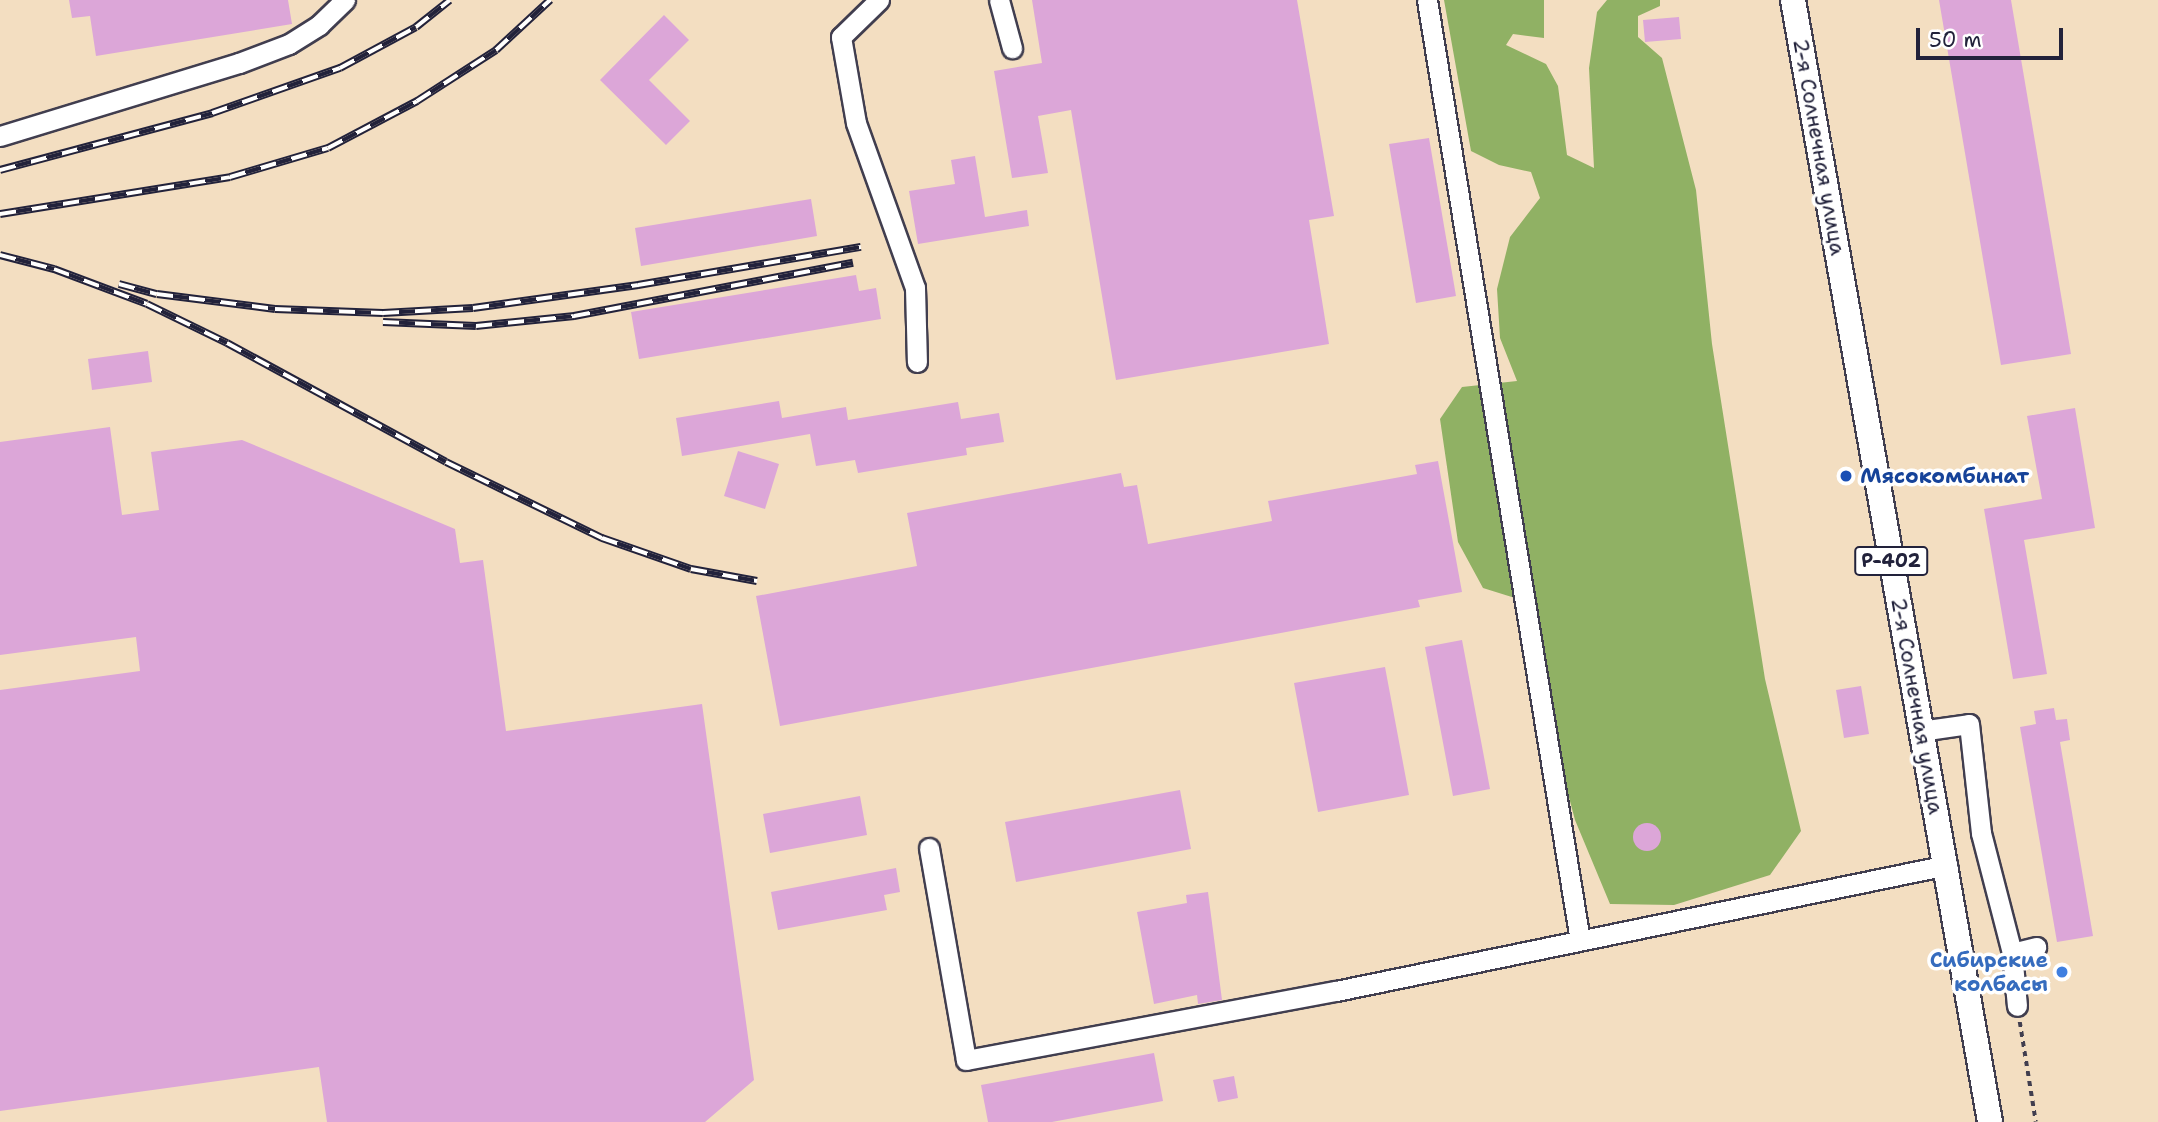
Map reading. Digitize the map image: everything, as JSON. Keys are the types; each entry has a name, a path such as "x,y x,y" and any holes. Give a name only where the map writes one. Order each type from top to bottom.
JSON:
{"main road":[{"name":"2-я Солнечная улица","path":"1793,0 1990,1122"}],"lane":[{"path":"0,136 239,63 289,44 319,25 345,0"},
{"path":"879,0 841,37 856,123 915,288 918,362"},
{"path":"999,0 1012,48"},
{"path":"1427,0 1580,940"},
{"path":"1920,731 1969,724 1981,833 2012,953 2017,1006"},
{"path":"929,848 966,1060 1336,991 1947,865"},
{"path":"2012,953 2036,947"}],"path":[{"path":"2017,1006 2036,1122"}],"green space":[{"path":"1444,0 1544,0 1544,38 1513,34 1506,45 1546,64 1558,86 1567,155 1594,168 1589,68 1597,12 1607,0 1660,0 1660,6 1638,16 1638,37 1662,58 1696,190 1712,344 1765,679 1801,831 1770,875 1674,905 1610,904 1575,820 1558,756 1538,612 1515,598 1483,588 1458,542 1440,419 1462,387 1517,381 1500,338 1497,289 1510,237 1540,198 1531,172 1499,165 1471,151"}],"building":[{"path":"69,0 288,0 292,24 96,56 90,16 72,18"},
{"path":"1032,0 1297,0 1334,216 1309,220 1329,344 1116,380 1071,110 1038,116 1048,173 1012,178 994,71 1042,63"},
{"path":"1939,0 2011,0 2071,354 2001,365"},
{"path":"664,15 689,40 649,80 690,121 666,145 600,80"},
{"path":"1679,17 1681,39 1645,42 1643,20"},
{"path":"1429,138 1456,296 1416,303 1389,144"},
{"path":"975,156 985,217 1027,210 1029,226 918,244 909,191 955,184 951,160"},
{"path":"811,199 817,236 641,266 635,228"},
{"path":"856,275 859,291 876,288 881,319 639,359 631,312"},
{"path":"148,351 152,382 92,390 88,359"},
{"path":"779,401 782,418 846,407 848,420 958,402 961,419 999,413 1004,442 966,448 967,455 858,473 855,460 816,466 810,434 682,456 676,418"},
{"path":"2075,408 2095,528 2024,540 2047,674 2013,679 1984,509 2042,499 2027,416"},
{"path":"110,427 122,515 159,510 151,452 242,440 455,529 460,563 483,560 506,731 702,704 754,1080 705,1122 327,1122 319,1067 0,1111 0,690 140,671 136,637 0,655 0,442"},
{"path":"738,451 779,464 765,509 724,496"},
{"path":"1438,461 1462,592 1418,600 1420,607 780,726 756,596 917,566 907,513 1121,473 1124,487 1137,485 1148,544 1272,521 1268,501 1417,474 1415,465"},
{"path":"1462,640 1490,789 1453,796 1425,647"},
{"path":"1385,667 1409,795 1318,812 1294,683"},
{"path":"1861,686 1869,734 1844,738 1836,690"},
{"path":"2054,708 2056,720 2067,719 2070,740 2060,742 2093,936 2057,942 2020,727 2036,724 2034,711"},
{"path":"1180,790 1191,849 1016,882 1005,822"},
{"path":"860,796 867,835 770,853 763,814"},
{"path":"1647,823 1657,827 1661,837 1657,847 1647,851 1637,847 1633,837 1637,827"},
{"path":"896,868 900,892 884,895 887,910 778,930 771,892"},
{"path":"1208,892 1222,1000 1198,1004 1197,995 1154,1004 1137,912 1187,903 1186,895"},
{"path":"1154,1053 1163,1101 1052,1122 988,1122 981,1085"},
{"path":"1234,1076 1238,1098 1218,1102 1213,1080"}],"railway":[{"path":"0,170 212,113 340,68 416,27 450,0"},
{"path":"0,214 230,177 328,148 417,101 496,50 550,0"},
{"path":"119,284 157,294 275,309 383,313 473,308 638,285 861,247"},
{"path":"0,255 54,269 147,304 227,343 446,462 602,538 691,569 757,581"},
{"path":"383,322 476,326 574,316 853,263"}],"place":[{"name":"Мясокомбинат","path":"1846,476"},
{"name":"Сибирские колбасы","path":"2062,972"}]}
